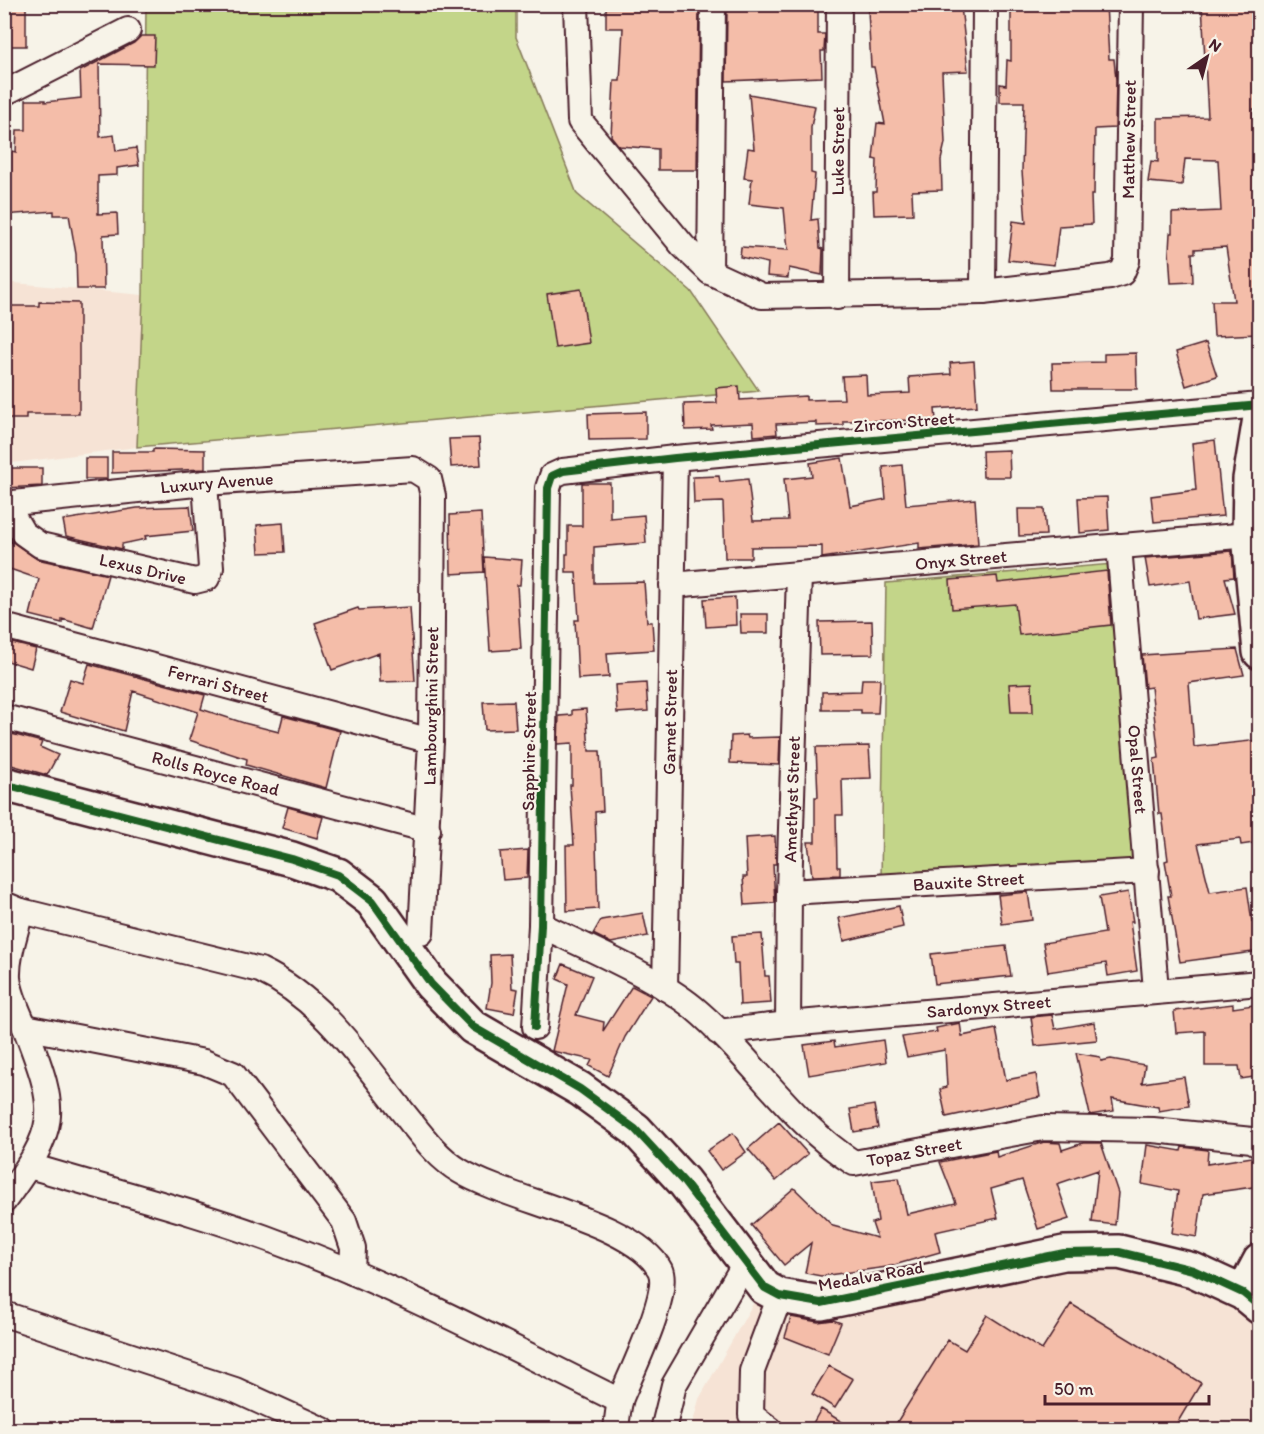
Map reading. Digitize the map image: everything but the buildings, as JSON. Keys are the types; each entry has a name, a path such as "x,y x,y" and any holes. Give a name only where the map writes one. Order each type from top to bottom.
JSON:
{"street":[{"path":"576,4 580,121 683,246 710,272 762,296 837,297 983,292 986,4"},
{"path":"710,272 713,4"},
{"name":"Luke Street","path":"837,297 838,4"},
{"name":"Matthew Street","path":"983,292 1110,277 1122,273 1127,261 1131,4"},
{"path":"4,93 128,30"},
{"name":"Zircon Street","path":"552,476 563,471 675,458 1260,405"},
{"path":"1260,418 1250,479 1249,535 1260,652"},
{"name":"Garnet Street","path":"665,988 675,458"},
{"name":"Luxury Avenue","path":"5,504 205,483 413,469 429,479"},
{"name":"Sapphire Street","path":"535,1027 541,925 548,489 552,476"},
{"name":"Lambourghini Street","path":"421,933 431,741 433,496 429,479"},
{"name":"Lexus Drive","path":"5,504 23,532 40,545 195,581 207,578 211,568 205,483"},
{"name":"Onyx Street","path":"672,585 1249,535"},
{"name":"Opal Street","path":"1119,546 1156,990"},
{"name":"Amethyst Street","path":"789,1023 789,892 799,575"},
{"name":"Ferrari Street","path":"4,626 431,741"},
{"name":"Rolls Royce Road","path":"4,717 428,830"},
{"name":"Medalva Road","path":"4,784 292,859 338,875 372,901 431,984 473,1027 580,1089 635,1129 684,1182 765,1288 780,1296 821,1304 1064,1253 1119,1252 1193,1270 1251,1300"},
{"name":"Bauxite Street","path":"789,892 1147,871"},
{"path":"4,1201 30,1166 46,1132 50,1107 44,1077 8,978 13,907 260,970 284,981 321,1011 430,1146 458,1170 500,1191 609,1230 644,1250 660,1271 663,1286 653,1322 620,1401 616,1430"},
{"name":"Topaz Street","path":"541,925 665,988 694,1008 826,1145 854,1163 1043,1128 1153,1130 1252,1140 1260,1145"},
{"name":"Sardonyx Street","path":"718,1032 789,1023 1156,990 1260,983"},
{"path":"25,1027 204,1062 233,1074 304,1164 344,1221 353,1248 352,1272"},
{"path":"30,1166 281,1243 352,1272 490,1336 620,1401"},
{"path":"1251,1300 1260,1261"},
{"path":"663,1430 674,1385 745,1263"},
{"path":"771,1430 752,1414 752,1371 780,1296"},
{"path":"4,1314 235,1390 323,1430"}],"shaded area":[{"path":"4,282 143,295 137,447 5,464"},
{"path":"1121,1263 1219,1292 1259,1323 1259,1429 691,1430 699,1399 755,1300 809,1318 840,1316 1058,1266"}],"green space":[{"path":"146,5 516,5 516,37 577,194 691,291 759,391 137,447 143,295"},
{"path":"1113,564 1139,862 881,879 886,583"}],"cycle path":[{"path":"535,1027 541,925 548,488 552,476 563,471 675,458 1260,405"},
{"path":"4,784 292,859 338,875 372,901 431,984 473,1027 580,1089 635,1129 684,1182 765,1288 780,1296 821,1303 1064,1253 1119,1252 1193,1270 1243,1293 1260,1307"}]}
